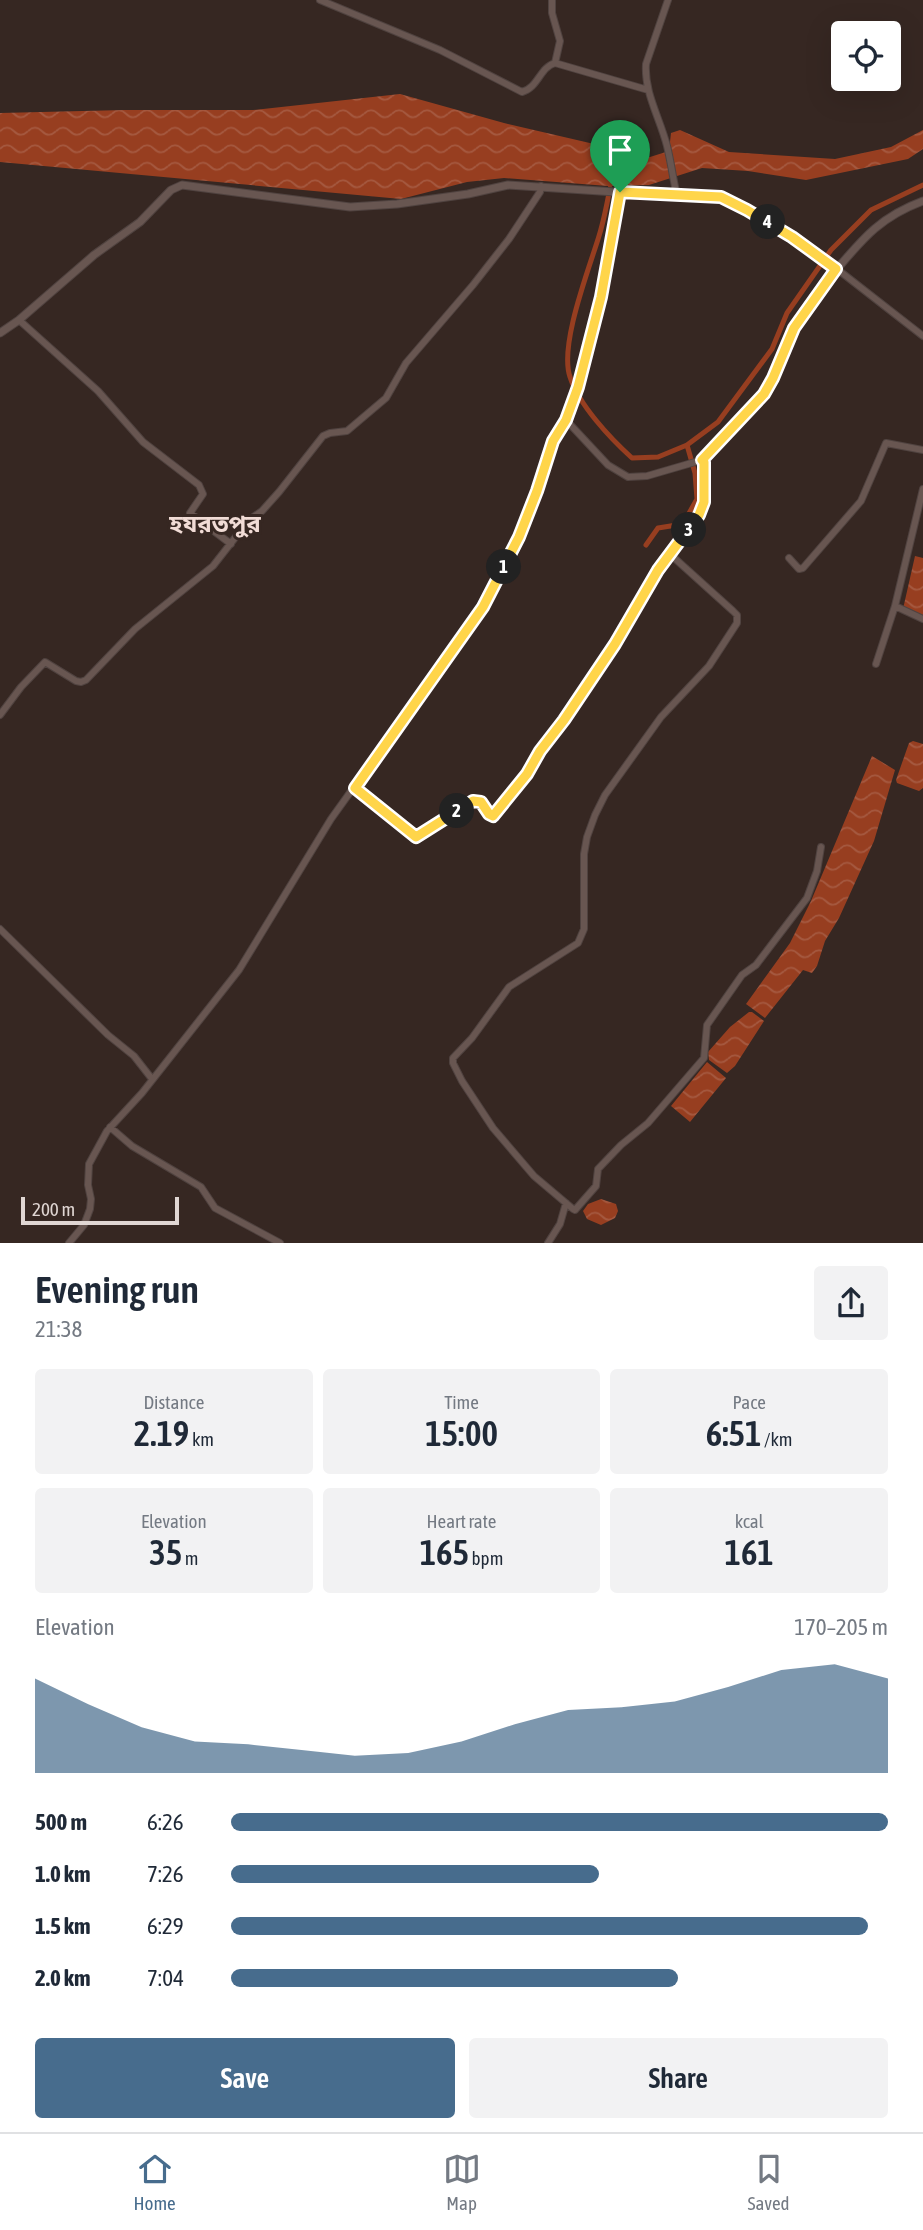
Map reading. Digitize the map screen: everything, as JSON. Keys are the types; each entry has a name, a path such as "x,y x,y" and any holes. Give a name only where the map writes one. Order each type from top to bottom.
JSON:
{"street":[{"path":"320,0 440,50 522,92 528,90 548,65 555,63 648,90"},
{"path":"552,0 552,13 560,41 555,63"},
{"path":"668,0 646,64 648,90 668,147 677,196"},
{"path":"0,333 19,320 94,255 139,222 171,190 182,186 350,207 397,204 468,194 508,185 721,197 747,210 818,255 923,336"},
{"path":"0,715 45,662 76,681 86,680 135,629 213,566 250,520 279,492 323,436 348,431 386,398 406,363 509,239 540,192 541,186"},
{"path":"69,1243 86,1221 91,1199 88,1185 89,1164 110,1127 142,1093 239,970 321,833 483,607 519,537 553,441 572,407 601,297 613,192"},
{"path":"566,420 608,465 628,477 647,476 701,460 764,394 794,328 835,268 882,220 923,201"},
{"path":"19,320 98,391 143,442 199,485 203,494 190,513 231,544"},
{"path":"789,558 799,569 803,568 861,501 886,443 923,450"},
{"path":"355,788 416,837 473,801 481,802 491,816 495,815 527,774 540,751 597,671 658,570 699,515 704,502 705,483 704,462 701,460"},
{"path":"876,664 895,606 923,489"},
{"path":"671,555 733,611 738,619 709,666 661,717 605,795 587,837 584,929 578,943 509,987 472,1038 453,1058 462,1081 498,1135 534,1176 575,1210 596,1186 597,1171 648,1123 704,1058 707,1025 746,971 756,965 807,898 817,871 821,847"},
{"path":"895,606 923,620"},
{"path":"0,929 108,1035 134,1056 152,1079"},
{"path":"110,1127 132,1146 201,1187 215,1208 279,1243"},
{"path":"548,1243 560,1224 566,1203"}],"water":[{"path":"400,94 504,123 650,157 669,151 671,133 680,130 729,152 835,159 891,147 923,130 923,149 908,159 806,180 748,171 702,168 649,185 608,186 504,178 467,182 401,199 0,162 0,113 253,110"},
{"path":"915,556 923,558 923,617 903,609"},
{"path":"913,741 923,744 923,788 919,791 897,783 896,780 909,743"},
{"path":"872,756 895,770 874,841 839,918 825,941 817,966 812,973 803,970 765,1018 746,1004 790,943 811,901"},
{"path":"749,1012 764,1021 735,1066 727,1073 709,1060 708,1052 730,1027"},
{"path":"707,1062 726,1078 690,1122 671,1106"},
{"path":"601,1199 616,1204 618,1211 615,1218 601,1225 587,1219 583,1211 588,1204"}],"waterway":[{"path":"610,188 601,230 572,327 568,363 570,377 580,399 605,431 632,458 658,457 687,445 718,422 772,349 787,313 831,250 871,210 923,185"},
{"path":"646,545 658,528 683,524 697,499 695,473 687,445"}],"district":[{"name":"হযরতপুর","path":"215,524"}],"route":[{"path":"620,192 721,197 792,237 836,269 794,328 773,378 757,404 702,460 704,502 699,515 658,570 615,644 540,751 527,774 495,815 491,816 481,802 473,801 416,837 355,788 483,607 519,537 531,510 553,441 566,420 578,387 601,297 620,192"}]}
